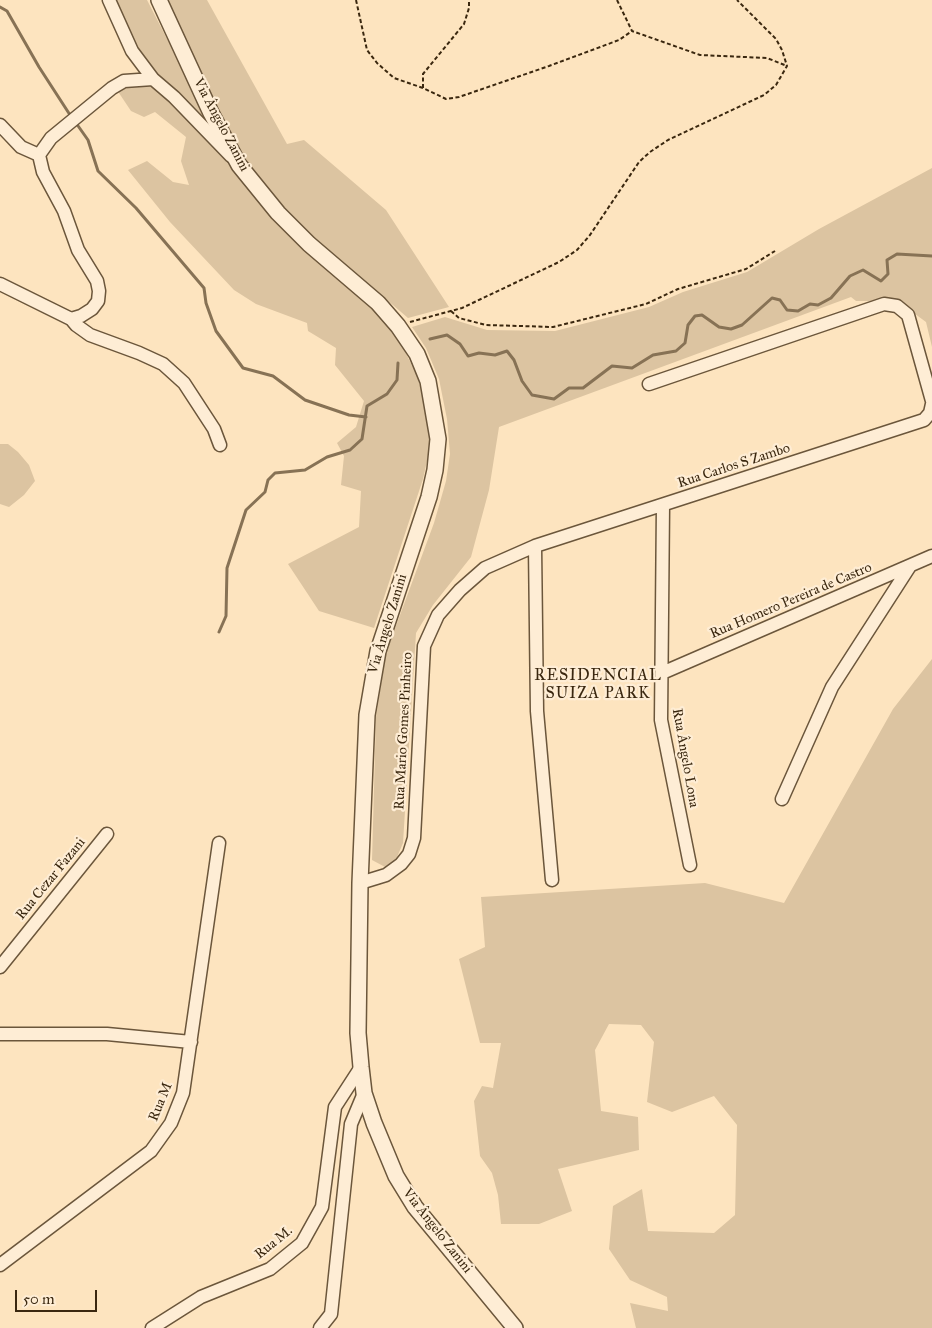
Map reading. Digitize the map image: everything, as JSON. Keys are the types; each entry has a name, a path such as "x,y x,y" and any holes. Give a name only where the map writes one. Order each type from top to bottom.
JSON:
{"street":[{"path":"109,0 132,51 153,79 174,96 240,165"},
{"name":"Via Ângelo Zanini","path":"159,0 211,112 240,165 278,212 309,244 378,302 398,326 416,354 428,381 438,439 429,497 386,620 371,678 364,754 360,884 358,1033 361,1067 364,1093 385,1155 415,1207 515,1328"},
{"path":"71,319 82,316 92,309 98,301 100,291 97,281 78,250 64,210 43,172 39,155 51,138 112,88 124,81 153,79"},
{"path":"0,125 21,148 39,155"},
{"path":"0,284 71,319 90,335 139,353 162,364 184,383 214,429 220,445"},
{"name":"Rua Carlos S Zambo","path":"535,546 924,420 930,413 932,403 908,315 897,306 884,304 649,384"},
{"name":"Rua Ângelo Lona","path":"663,505 661,720 690,865"},
{"path":"535,546 537,711 552,880"},
{"name":"Rua Mario Gomes Pinheiro","path":"360,884 386,875 401,864 409,854 414,838 424,646 438,615 460,590 485,568 535,546"},
{"name":"Rua Homero Pereira de Castro","path":"662,673 932,556"},
{"path":"782,799 832,687 910,566"},
{"name":"Rua Cezar Fazani","path":"0,966 107,834"},
{"name":"Rua M","path":"0,1265 151,1151 171,1123 183,1093 219,842"},
{"path":"0,1034 108,1034 191,1042"},
{"name":"Rua M.","path":"152,1328 201,1297 270,1269 302,1242 322,1207 334,1107 361,1067"},
{"path":"320,1328 331,1314 351,1124 364,1093"}],"path":[{"path":"356,0 362,33 367,50 372,56 394,78 423,88 446,99 459,97 619,40 632,31"},
{"path":"423,88 423,74 464,24 469,8 469,0"},
{"path":"617,0 632,31 700,54 767,58 787,66"},
{"path":"737,0 776,39 787,66"},
{"path":"398,326 451,311 559,262 577,250 590,235 639,162 650,152 668,140 764,95 776,85 787,66"},
{"path":"451,311 460,318 486,325 553,328 646,304 678,289 746,269 775,251"}],"shaded area":[{"path":"114,0 147,0 216,134 155,72 137,49"},
{"path":"165,0 207,0 287,144 304,140 386,210 449,307 408,318 286,213 244,163 216,110"},
{"path":"152,83 379,314 401,343 417,376 425,402 430,430 429,452 423,479 374,628 319,611 288,564 359,527 361,491 341,485 344,456 337,443 356,427 364,401 335,365 336,348 308,331 307,323 256,304 234,290 170,222 128,170 147,161 173,182 189,185 181,161 186,137 155,112 144,117 131,111 117,90 121,86"},
{"path":"932,168 932,347 926,322 911,311 875,301 856,301 851,297 499,427 489,490 471,557 433,605 416,633 403,843 397,857 387,868 372,860 376,717 386,653 434,523 446,481 450,454 447,419 439,379 426,348 412,327 445,317 487,330 555,331 649,307 683,292 747,272 819,229"},
{"path":"0,444 8,444 18,452 29,465 35,481 24,495 9,507 0,504"},
{"path":"932,659 932,1328 636,1328 630,1303 668,1311 667,1297 630,1280 609,1249 613,1206 642,1189 648,1231 714,1233 735,1215 737,1125 714,1096 672,1112 647,1102 654,1042 641,1025 609,1024 595,1050 601,1111 638,1117 639,1150 558,1169 572,1211 539,1224 501,1224 498,1195 492,1173 480,1156 474,1101 482,1086 493,1088 501,1043 480,1043 459,959 485,947 481,897 705,883 784,903 893,709"}],"waterway":[{"path":"0,7 7,11 39,67 72,118"},
{"path":"76,123 88,140 98,171 136,208 204,288 206,303 216,331 243,368 273,376 305,400 349,415 366,417"},
{"path":"430,339 447,335 460,344 468,356 479,353 495,355 507,351 514,360 522,381 532,395 554,399 569,388 583,388 612,366 632,368 653,355 676,351 685,343 688,325 695,316 702,315 719,327 731,329 742,325 772,298 780,300 787,310 798,311 810,304 818,305 831,298 850,276 863,270 881,281 888,274 887,260 897,254 932,256"},
{"path":"219,632 226,616 227,568 246,510 265,492 268,480 275,473 305,470 327,457 350,450 362,439 367,406 387,394 397,380 398,363"}],"district":[{"name":"RESIDENCIAL SUIZA PARK","path":"598,685"}]}
